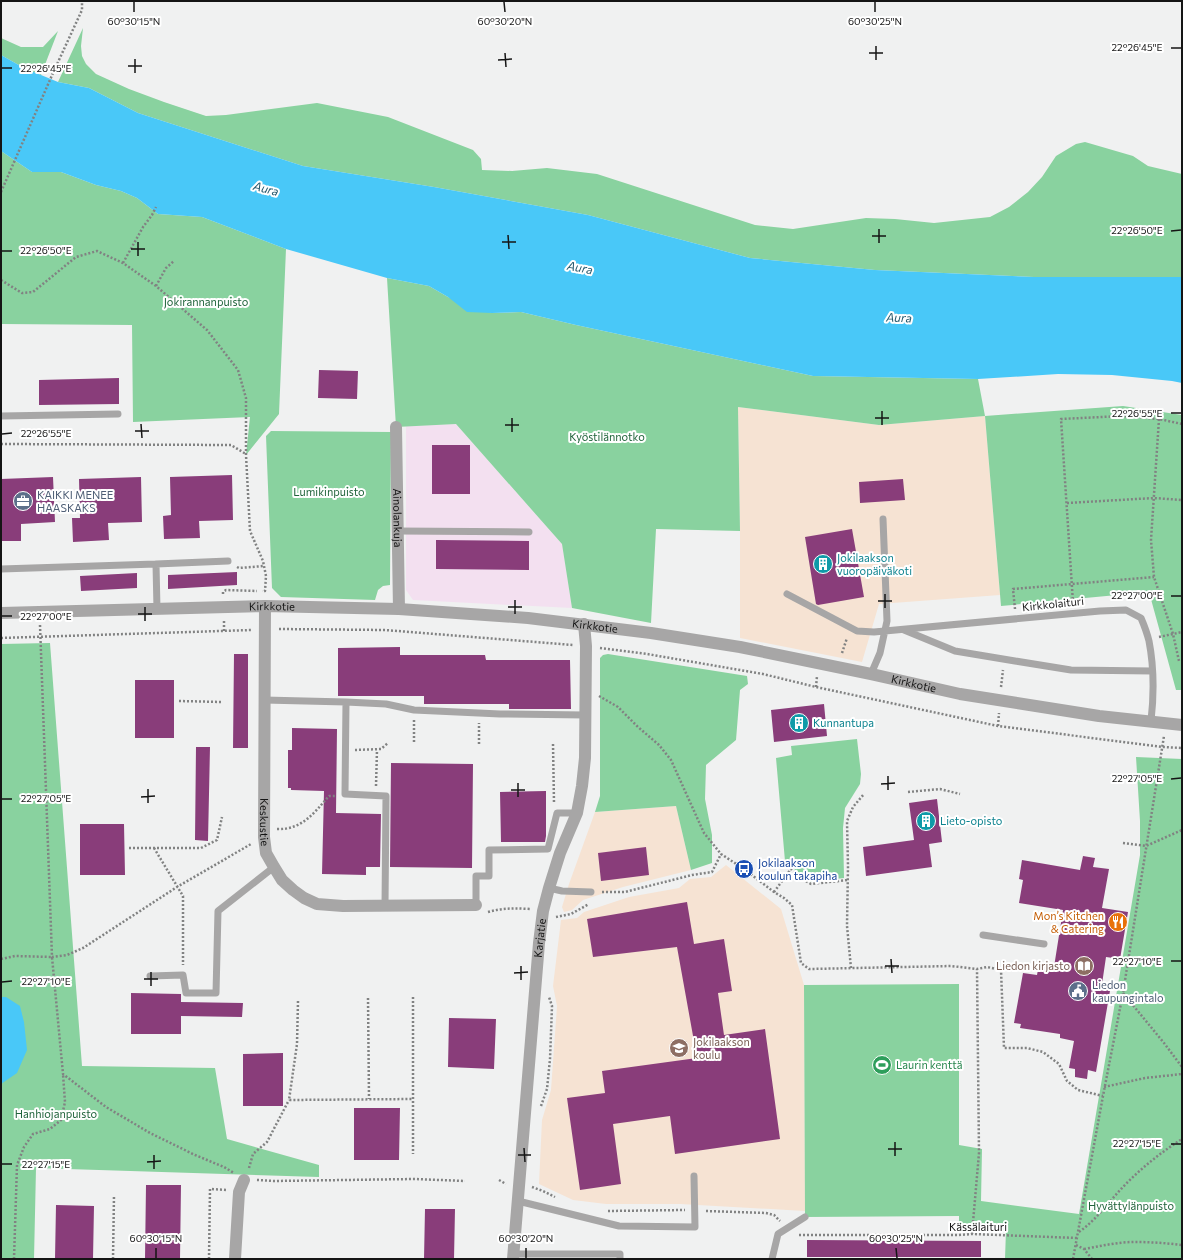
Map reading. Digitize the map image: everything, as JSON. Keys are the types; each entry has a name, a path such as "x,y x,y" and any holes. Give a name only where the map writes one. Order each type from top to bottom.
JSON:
{"street":[{"name":"Ainolankuja","path":"396,427 399,609"},
{"name":"Kirkkotie","path":"1,613 265,606 399,609 528,618 651,633 740,647 960,694 1099,716 1182,725"},
{"name":"Keskustie","path":"265,606 264,837 266,853 282,880 304,898 317,904 343,906 476,905"},
{"name":"Karjatie","path":"513,1256 539,943 543,911 560,853 577,813 582,786 585,758 586,646 584,624"},
{"path":"235,1259 239,1192 244,1180"}],"lane":[{"path":"1,416 118,414"},
{"path":"871,674 880,653 887,621 883,519"},
{"path":"398,531 529,532"},
{"path":"1,569 228,561"},
{"path":"156,564 157,609"},
{"name":"Kirkkolaituri","path":"787,594 857,631 874,632 1074,613 1126,610 1141,618 1149,640 1153,701 1151,721"},
{"path":"903,630 955,651 1004,660 1071,670 1152,671"},
{"path":"264,700 386,704 414,710 585,715"},
{"path":"346,702 345,794 386,796 385,906"},
{"path":"476,905 476,876 489,876 489,850 548,849 557,812 577,813"},
{"path":"150,976 183,975 186,993 216,993 218,911 274,868"},
{"path":"549,888 562,891 591,892"},
{"path":"983,934 1044,944"},
{"path":"518,1201 619,1226 695,1227 694,1176"},
{"path":"772,1259 778,1234 805,1217"},
{"path":"513,1256 563,1257 620,1254 620,1259"}],"path":[{"path":"1,192 82,10 82,1"},
{"path":"123,263 156,207"},
{"path":"1,280 22,293 33,292 76,257 97,251 123,263 156,286 207,330 238,370 246,398 246,454 250,531 263,561 266,576 265,591"},
{"path":"156,286 166,268 174,261"},
{"path":"1074,613 1061,419 1122,416 1160,419 1182,424"},
{"path":"1160,419 1151,540 1154,577 1173,634 1179,661"},
{"path":"1,444 231,444 246,454"},
{"path":"1067,503 1154,498 1182,500"},
{"path":"228,561 239,568 264,566"},
{"path":"1015,619 1013,589 1154,577"},
{"path":"1,638 265,630 384,630 586,646"},
{"path":"1149,640 1182,632"},
{"path":"14,1259 17,1165 24,1147 33,1134 50,1129 61,1120 65,1102 52,957 41,637"},
{"path":"598,655 599,648 646,654 763,674 816,687 998,726 1162,747 1182,748"},
{"path":"1001,691 1004,660"},
{"path":"595,694 618,707 659,745 670,760 704,833 721,854 744,869 792,905 801,963 809,969 951,966 977,968 987,967 1001,970 1004,1048 1027,1048 1043,1052 1059,1064 1067,1081 1078,1090 1102,1096"},
{"path":"179,701 222,702"},
{"path":"998,726 1000,708"},
{"path":"414,710 414,743"},
{"path":"479,744 480,713"},
{"path":"1073,1259 1102,1096 1123,993 1166,723"},
{"path":"345,749 381,750 388,743"},
{"path":"553,744 554,804 557,812"},
{"path":"908,792 940,789 960,794"},
{"path":"272,829 283,830 294,828 307,820 329,796 343,796 345,794"},
{"path":"851,968 847,926 847,821 853,807 864,794"},
{"path":"129,848 201,848 217,840 222,817"},
{"path":"1123,843 1146,846 1182,830"},
{"path":"1,959 15,956 52,957 67,955 83,948 177,887 252,843"},
{"path":"154,848 183,896 183,975"},
{"path":"556,917 571,914 588,904 591,892 625,892 692,875 712,872 721,854"},
{"path":"774,892 791,869 802,879 811,884 848,880"},
{"path":"555,924 562,891"},
{"path":"972,1234 979,1153 977,968"},
{"path":"1123,993 1182,1067"},
{"path":"540,1109 547,1089 550,1059 552,1006 549,996"},
{"path":"368,998 369,1099"},
{"path":"413,998 413,1154"},
{"path":"244,1180 253,1154 267,1142 289,1100 297,1044 298,1001"},
{"path":"63,1074 106,1107 150,1133 195,1156 224,1167 244,1180 274,1182 415,1179 465,1181"},
{"path":"1104,1087 1145,1078 1182,1074"},
{"path":"289,1100 413,1099"},
{"path":"1078,1232 1086,1227 1124,1187 1162,1152 1182,1139"},
{"path":"533,1180 533,1187"},
{"path":"209,1259 210,1189 224,1189 239,1192"},
{"path":"113,1259 114,1195"},
{"name":"Kässälaituri","path":"785,1229 796,1234 810,1236 972,1234 1077,1238"},
{"path":"1084,1249 1108,1244 1133,1242 1156,1242 1182,1245"},
{"path":"1076,1245 1084,1249 1092,1259"}],"shaded area":[{"path":"738,407 879,425 985,416 1000,595 879,604 862,662 740,638"},
{"path":"456,424 562,544 572,608 413,600 406,590 406,426"},
{"path":"676,806 691,870 623,887 583,900 572,910 564,912 562,907 569,884 595,812"},
{"name":"Jokilaakson koulu","path":"726,865 781,909 804,985 805,1211 680,1204 606,1204 573,1200 539,1184 542,1120 551,1090 557,1006 553,986 561,920 577,918 584,912 629,897 679,888 690,879 711,877"}],"green space":[{"path":"83,28 81,46 82,56 86,64 96,74 129,89 206,116 226,115 317,103 388,117 473,150 481,159 482,170 512,171 547,168 597,174 755,225 793,229 866,218 934,223 990,217 1009,207 1028,192 1042,177 1056,156 1076,144 1085,142 1133,156 1148,166 1182,174 1182,277 1034,277 875,270 750,258 588,215 434,187 303,166 138,113 89,88 58,82"},
{"path":"58,31 41,75 24,68 1,55 1,38 21,47 43,47"},
{"name":"Jokirannanpuisto","path":"1,151 32,172 61,172 96,185 121,191 137,198 158,214 202,217 286,249 279,414 246,455 250,417 133,422 132,325 1,324"},
{"name":"Kyöstilännotko","path":"387,278 429,286 448,297 492,313 521,312 813,376 978,379 985,416 879,425 738,407 740,531 656,529 651,623 572,608 562,544 456,424 396,427"},
{"path":"1123,406 1182,415 1182,690 1176,690 1149,592 1001,606 985,416"},
{"name":"Lumikinpuisto","path":"271,431 391,432 390,585 383,586 378,590 375,600 281,597 272,588 266,436"},
{"name":"Hanhiojanpuisto","path":"50,643 82,1066 215,1068 227,1139 319,1165 319,1177 36,1168 34,1259 1,1259 1,644"},
{"path":"608,654 747,676 748,684 740,690 736,740 706,765 705,799 712,835 712,863 691,870 676,806 595,812 600,796 600,658 603,655"},
{"path":"857,739 861,774 860,784 845,808 843,828 844,878 809,882 785,861 776,758 792,755 791,746"},
{"name":"Hyvättylänpuisto","path":"1136,757 1182,759 1182,1259 1005,1259 1006,1230 959,1229 959,1216 805,1217 804,985 959,984 959,1145 982,1149 981,1201 1079,1214 1140,855 1140,821"}],"water":[{"name":"Aura","path":"1,55 24,68 58,82 89,88 138,113 303,166 434,187 588,215 750,258 875,270 1034,277 1182,277 1182,383 1112,375 1058,374 978,379 813,376 521,312 467,312 448,297 429,286 387,278 286,249 202,217 158,214 137,198 121,191 96,185 61,172 32,172 1,151"},
{"path":"1,997 6,997 20,1006 24,1022 27,1050 17,1073 1,1084"}],"building":[{"path":"319,370 358,371 357,399 318,398"},
{"path":"119,378 119,404 39,405 39,380"},
{"path":"432,445 470,445 470,494 432,494"},
{"path":"232,475 233,520 199,521 200,538 164,539 163,516 171,515 170,477"},
{"path":"53,477 55,522 21,524 21,541 1,541 1,479"},
{"path":"141,477 142,522 108,523 109,540 73,542 72,518 80,518 79,479"},
{"path":"903,479 905,500 860,503 859,482"},
{"name":"Jokilaakson vuoropäiväkoti","path":"852,529 864,597 818,605 816,604 805,537"},
{"path":"436,540 529,541 529,570 436,569"},
{"path":"237,572 237,585 168,589 168,575"},
{"path":"137,573 137,588 81,591 80,576"},
{"path":"400,647 400,655 485,655 486,660 570,660 571,709 509,709 509,704 424,704 424,696 338,696 338,648"},
{"path":"234,654 248,654 248,748 233,748"},
{"path":"135,680 174,680 174,738 135,738"},
{"name":"Kunnantupa","path":"824,704 827,736 774,742 771,710"},
{"path":"292,728 337,729 336,813 381,814 380,867 366,867 366,875 322,874 324,791 291,790 291,788 288,788 288,750 292,750"},
{"path":"196,747 210,747 208,841 195,840"},
{"path":"391,763 473,764 472,868 390,867"},
{"path":"546,791 545,842 501,842 500,792"},
{"name":"Lieto-opisto","path":"937,799 942,842 929,844 932,867 866,876 863,847 914,840 909,803"},
{"path":"80,824 124,824 125,875 80,875"},
{"path":"646,847 649,875 601,881 598,853"},
{"name":"Liedon kirjasto","path":"1083,856 1095,858 1093,867 1109,869 1102,908 1128,912 1120,959 1106,957 1102,984 1111,985 1096,1072 1088,1070 1087,1079 1075,1077 1075,1069 1069,1068 1074,1041 1060,1038 1060,1034 1020,1028 1021,1024 1014,1023 1023,973 1037,975 1039,964 1054,967 1063,910 1019,903 1023,880 1019,879 1022,860 1080,870"},
{"path":"687,902 694,944 724,939 732,991 718,993 724,1035 765,1029 780,1139 675,1154 670,1116 613,1124 621,1184 580,1190 567,1098 605,1093 602,1071 697,1058 677,947 593,957 587,919"},
{"path":"131,993 181,994 181,1002 243,1003 242,1017 181,1016 181,1034 131,1034"},
{"path":"449,1018 496,1019 494,1069 448,1067"},
{"path":"283,1053 283,1106 243,1106 243,1054"},
{"path":"354,1108 400,1108 399,1160 354,1160"},
{"path":"146,1185 181,1185 180,1259 145,1259"},
{"path":"56,1205 94,1206 93,1259 55,1259"},
{"path":"425,1209 455,1209 454,1259 424,1259"},
{"path":"807,1240 981,1241 981,1257 807,1257"}],"place":[{"name":"KAIKKI MENEE HAASKAKS","path":"23,501"},
{"name":"Jokilaakson vuoropäiväkoti","path":"823,564"},
{"name":"Kunnantupa","path":"799,723"},
{"name":"Lieto-opisto","path":"926,821"},
{"name":"Jokilaakson koulun takapiha","path":"744,869"},
{"name":"Mon’s Kitchen & Catering","path":"1118,922"},
{"name":"Liedon kirjasto","path":"1084,966"},
{"name":"Liedon kaupungintalo","path":"1078,991"},
{"name":"Jokilaakson koulu","path":"679,1048"},
{"name":"Laurin kenttä","path":"882,1065"}]}
